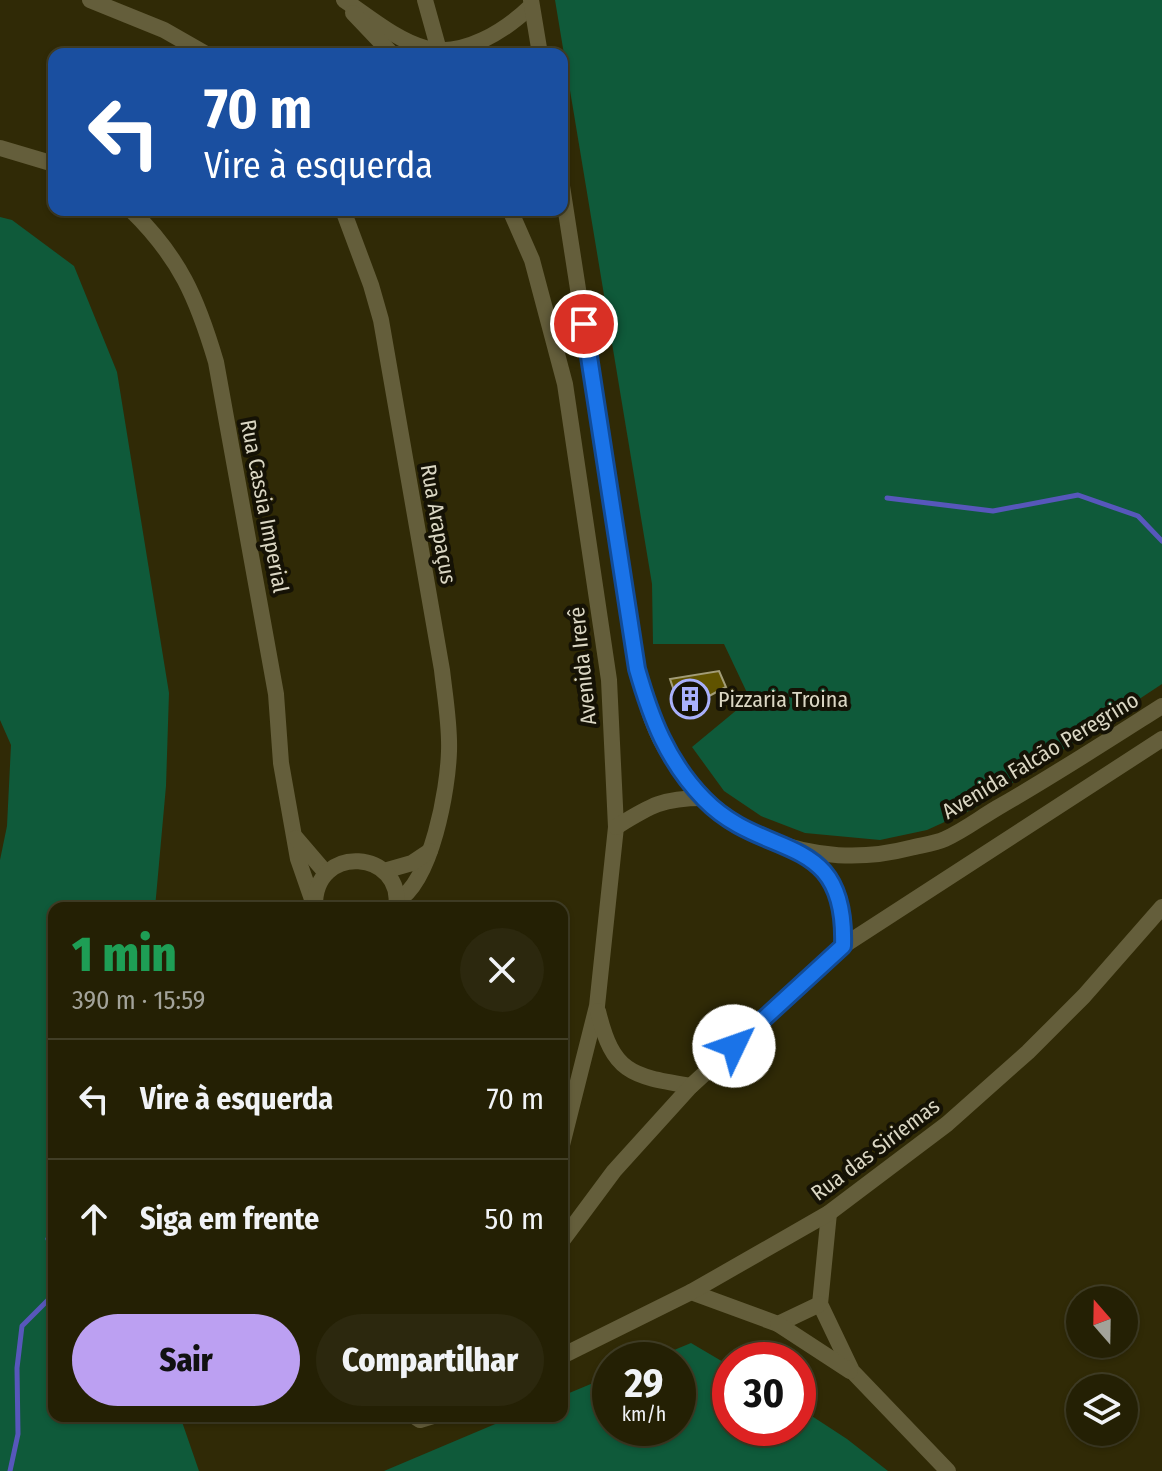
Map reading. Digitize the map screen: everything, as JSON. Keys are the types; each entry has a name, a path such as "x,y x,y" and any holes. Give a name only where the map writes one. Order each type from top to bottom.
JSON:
{"street":[{"path":"90,0 164,30 196,48"},
{"path":"342,0 405,40 425,48"},
{"path":"342,0 386,48"},
{"path":"425,0 438,48"},
{"path":"457,48 487,38 508,26 531,3"},
{"path":"531,3 539,48"},
{"path":"0,148 48,162"},
{"name":"Rua Cassia Imperial","path":"137,216 185,277 216,362 276,694 281,763 293,834 302,876 313,902"},
{"name":"Rua Arapaçus","path":"345,216 368,274 381,320 442,670 449,749 447,780 430,851 418,881 399,902"},
{"name":"Avenida Irerê","path":"513,216 532,260 565,384 609,680 616,827"},
{"path":"567,216 637,669 650,715 665,749 703,798"},
{"name":"Avenida Falcão Peregrino","path":"703,798 744,829 794,850 847,856 889,853 943,840 1162,706"},
{"path":"568,1233 614,1171 691,1086 843,946 1162,739"},
{"path":"568,1110 597,1006 616,827 662,801 703,798"},
{"path":"293,834 326,873"},
{"path":"794,850 821,865 834,882 841,902 843,946"},
{"path":"384,871 412,863 430,851"},
{"path":"316,902 319,883 326,873 337,865 361,860 384,871 391,879 397,902"},
{"name":"Rua das Siriemas","path":"568,1353 691,1292 829,1213 947,1124 1028,1052 1084,996 1162,907"},
{"path":"597,1006 605,1040 624,1067 648,1079 691,1086"},
{"path":"829,1213 820,1304 852,1371"},
{"path":"691,1292 778,1324 852,1371 948,1471"},
{"path":"778,1324 820,1304"}],"green space":[{"path":"555,0 1162,0 1162,684 973,809 927,830 880,840 805,833 761,816 724,791 692,747 750,699 724,644 653,644 652,584 568,78 568,48 563,48"},
{"path":"0,217 12,220 74,266 117,372 169,693 166,786 156,902 48,902 48,1422 182,1422 199,1471 0,1471 0,860 7,826 11,745 0,720"},
{"path":"696,1346 712,1355 712,1446 816,1446 816,1419 888,1471 384,1471 500,1422 568,1422 568,1394 592,1384 592,1446 696,1446"}],"building":[{"name":"Pizzaria Troina","path":"719,671 726,687 681,711 670,679"}],"waterway":[{"path":"887,498 993,511 1078,495 1138,516 1162,541"},
{"path":"10,1471 18,1434 17,1368 22,1326 48,1300"}],"place":[{"name":"Pizzaria Troina","path":"690,699"}],"route":[{"path":"584,324 637,669 650,715 665,749 703,798 720,812 744,829 821,865 834,882 841,902 843,946 734,1046"}]}
